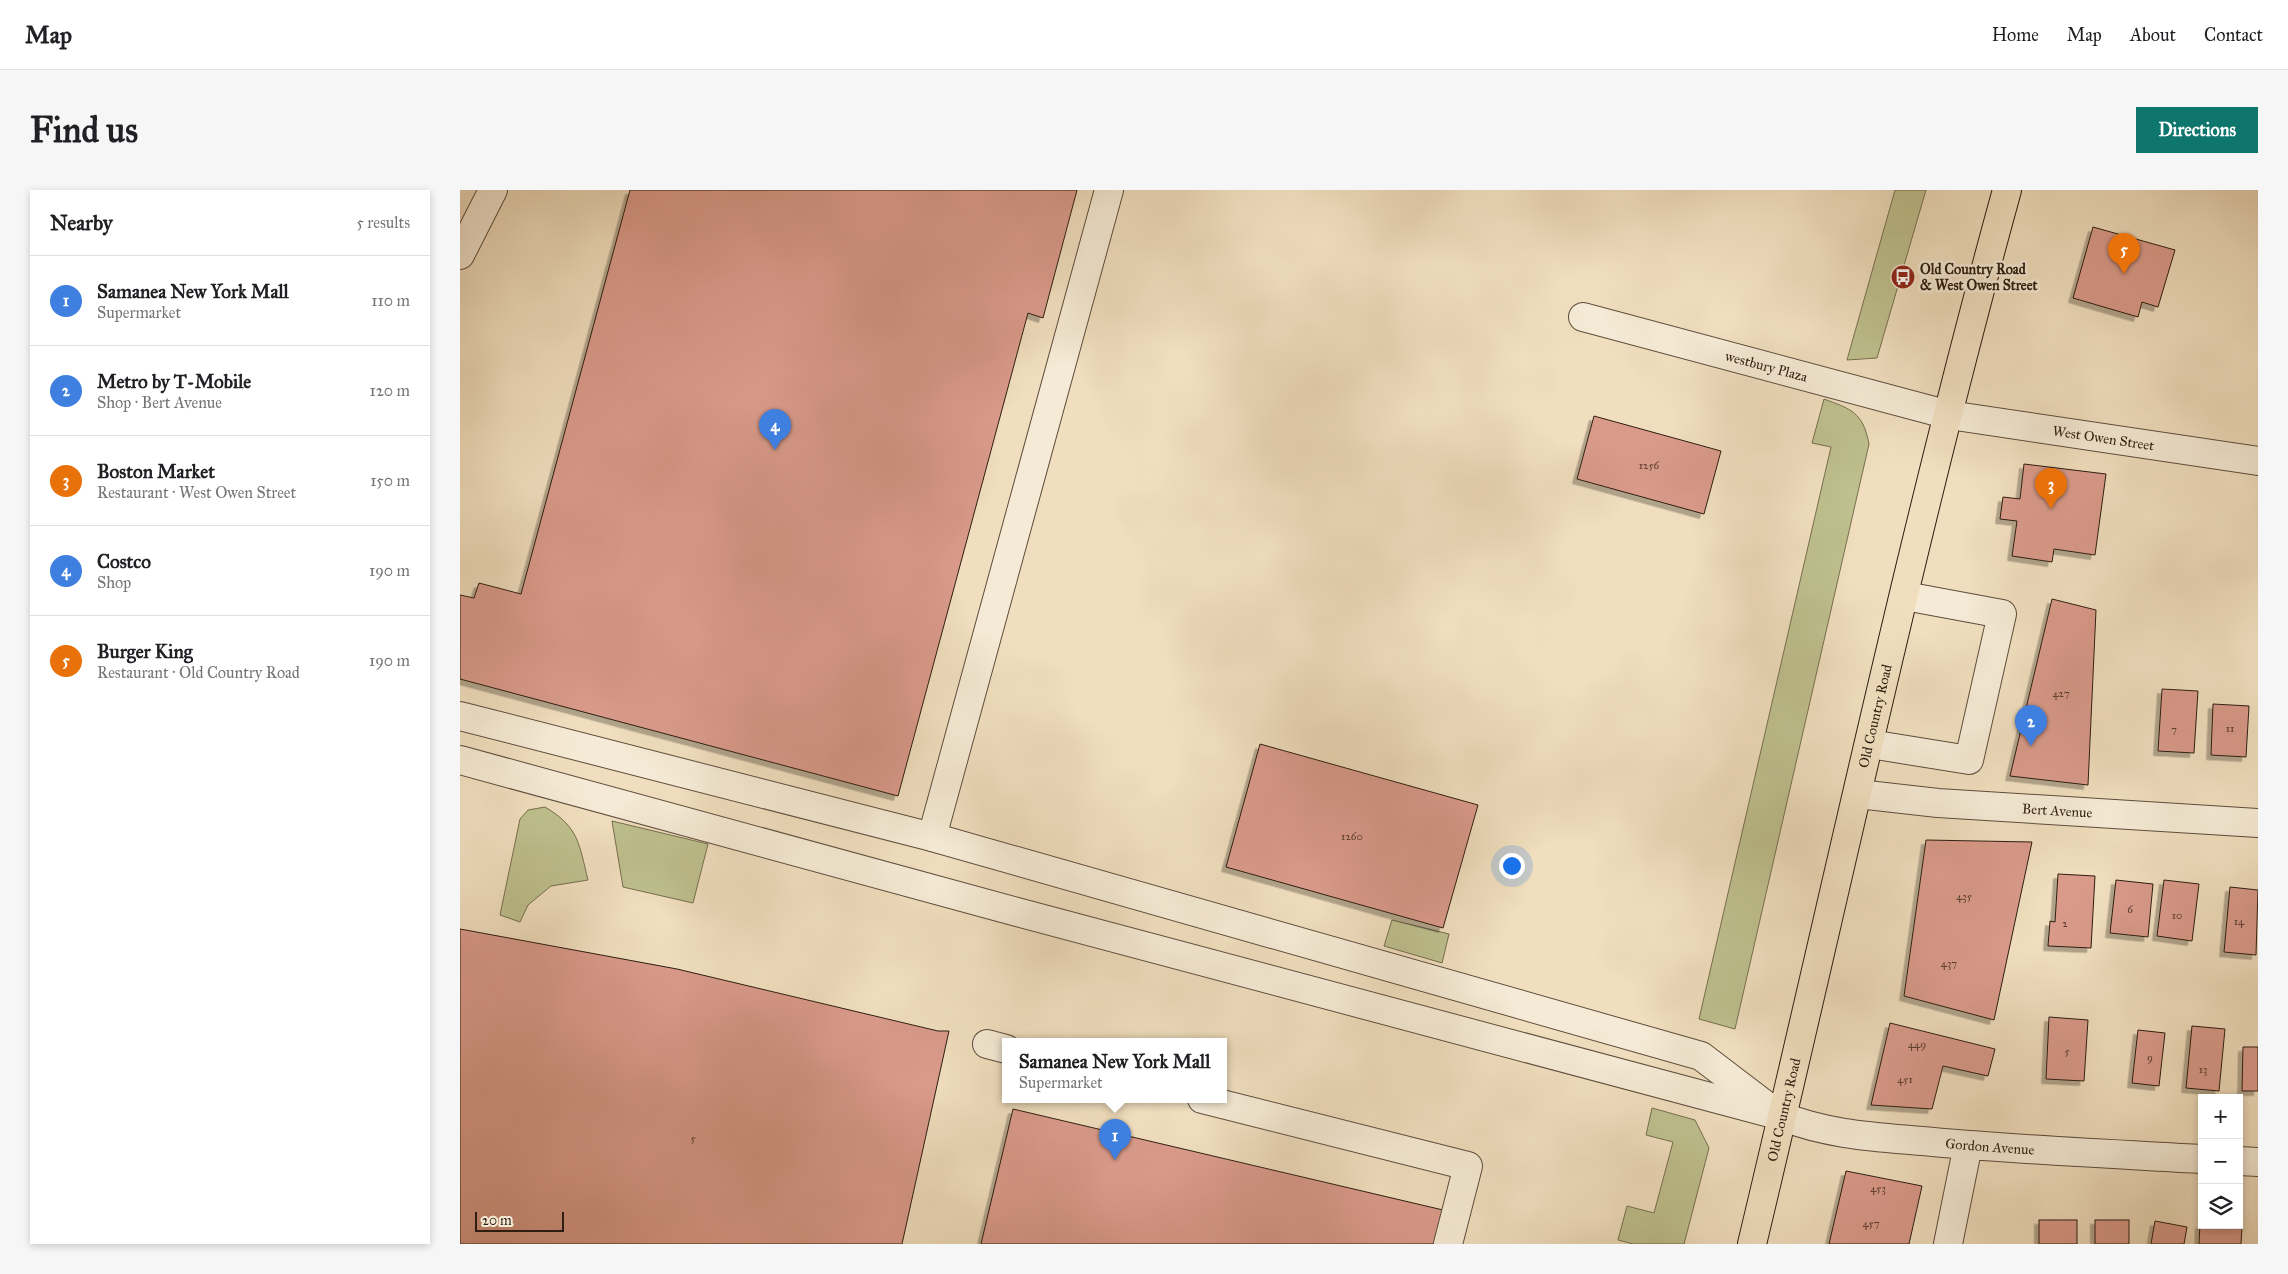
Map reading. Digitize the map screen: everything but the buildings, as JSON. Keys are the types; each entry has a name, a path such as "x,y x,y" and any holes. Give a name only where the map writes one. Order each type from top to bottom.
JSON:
{"main road":[{"name":"Old Country Road","path":"1752,1244 1949,414 2007,190"}],"street":[{"path":"460,255 493,190"},
{"path":"932,837 1109,190"},
{"name":"westbury Plaza","path":"1583,317 1949,414"},
{"name":"West Owen Street","path":"1949,414 2258,461"},
{"path":"1870,744 1969,760 2002,614 1905,596"},
{"path":"460,716 932,837 1701,1056 1781,1116"},
{"path":"460,760 1018,912 1781,1116"},
{"name":"Bert Avenue","path":"1858,794 1938,803 2258,823"},
{"path":"1218,1103 1468,1166 1448,1244"},
{"name":"Gordon Avenue","path":"1781,1116 1819,1130 1848,1135 1968,1145 2198,1159"},
{"path":"1948,1244 1968,1145"},
{"path":"2243,1161 2258,1162"}],"green space":[{"path":"1895,190 1926,190 1877,358 1847,360"},
{"path":"1824,399 1849,409 1859,418 1869,444 1735,1029 1699,1019 1831,447 1812,443"},
{"path":"545,807 556,814 571,829 579,846 588,880 551,886 528,905 520,922 500,915 520,819 528,810"},
{"path":"612,821 708,844 693,903 623,887"},
{"path":"1392,920 1449,934 1442,963 1384,946"},
{"path":"1652,1108 1695,1120 1709,1148 1684,1244 1633,1244 1618,1240 1627,1206 1654,1213 1673,1142 1646,1135"}],"place":[{"name":"Burger King","path":"2124,274"},
{"name":"Old Country Road & West Owen Street","path":"1903,277"},
{"name":"Costco","path":"775,450"},
{"name":"Boston Market","path":"2051,509"},
{"name":"Metro by T-Mobile","path":"2031,746"},
{"name":"Samanea New York Mall","path":"1115,1160"}]}
